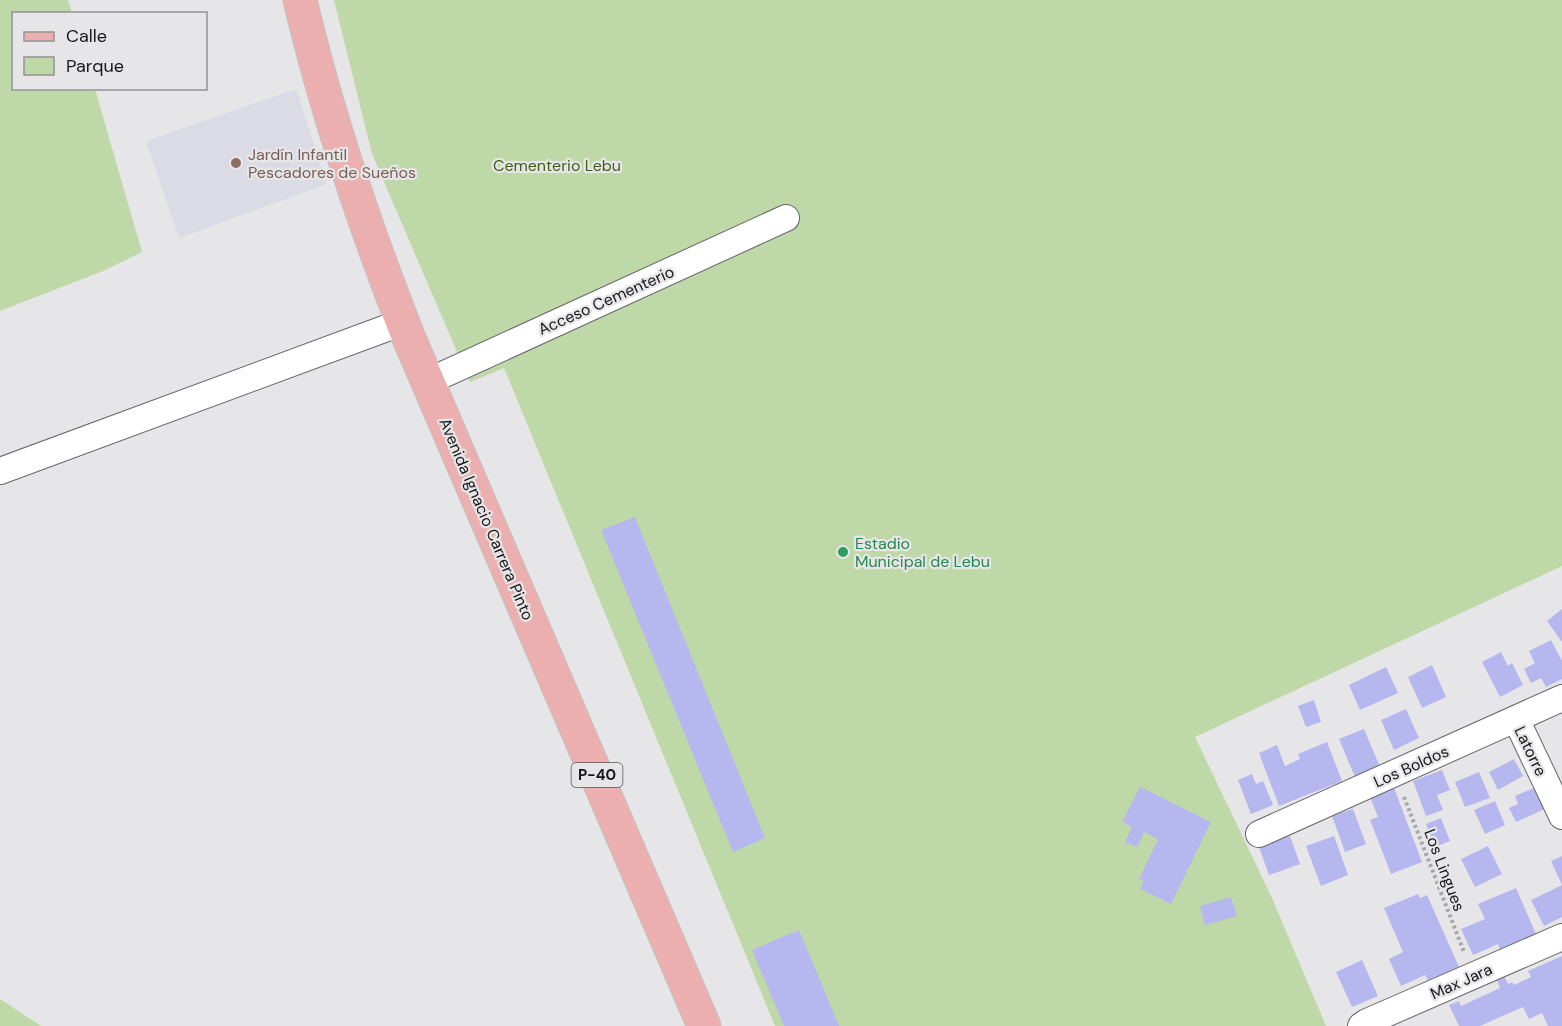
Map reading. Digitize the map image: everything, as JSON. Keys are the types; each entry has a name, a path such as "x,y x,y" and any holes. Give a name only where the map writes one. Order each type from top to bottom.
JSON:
{"main road":[{"name":"Avenida Ignacio Carrera Pinto","path":"300,0 338,137 372,241 403,322 704,1026"}],"street":[{"name":"Acceso Cementerio","path":"427,382 786,218"},
{"path":"0,471 403,322"},
{"name":"Los Boldos","path":"1259,834 1562,698"},
{"name":"Latorre","path":"1516,719 1562,816"},
{"name":"Max Jara","path":"1361,1026 1562,937"}],"path":[{"name":"Los Lingues","path":"1395,773 1473,975"}],"shaded area":[{"name":"Jardín Infantil Pescadores de Sueños","path":"296,89 327,184 179,238 146,141"}],"green space":[{"path":"0,0 68,0 72,12 12,12 12,90 95,90 142,252 103,271 0,311"},
{"name":"Cementerio Lebu","path":"334,0 1562,0 1562,566 1195,737 1272,898 1326,1026 775,1026 504,368 470,382 372,154"},
{"path":"0,999 41,1026 0,1026"}],"building":[{"path":"635,517 765,838 733,852 601,530"},
{"path":"1562,609 1562,642 1547,621"},
{"path":"1551,640 1562,661 1562,679 1546,687 1541,678 1531,683 1524,669 1535,663 1529,651"},
{"path":"1501,652 1508,666 1512,663 1523,685 1500,697 1482,662"},
{"path":"1432,665 1446,697 1422,708 1408,677"},
{"path":"1386,667 1398,693 1360,710 1349,685"},
{"path":"1314,700 1321,722 1306,727 1298,706"},
{"path":"1406,709 1419,738 1394,750 1381,720"},
{"path":"1364,729 1380,767 1355,777 1339,739"},
{"path":"1327,742 1342,781 1279,806 1259,753 1277,745 1285,766 1300,759 1298,754"},
{"path":"1514,759 1523,776 1498,790 1489,772"},
{"path":"1442,770 1450,790 1437,795 1443,810 1426,816 1413,781"},
{"path":"1479,772 1490,798 1465,807 1455,782"},
{"path":"1252,774 1256,784 1263,781 1273,805 1251,814 1238,780"},
{"path":"1393,785 1422,862 1391,874 1370,820 1378,817 1369,795"},
{"path":"1541,785 1545,809 1516,822 1509,808 1518,804 1515,796"},
{"path":"1140,787 1211,822 1171,904 1140,889 1144,881 1139,879 1158,839 1144,832 1137,847 1125,842 1132,827 1122,822"},
{"path":"1495,801 1505,825 1485,834 1474,810"},
{"path":"1353,809 1366,844 1345,852 1332,816"},
{"path":"1441,818 1450,841 1435,847 1426,824"},
{"path":"1290,836 1300,864 1269,875 1259,847"},
{"path":"1334,836 1348,875 1321,886 1306,846"},
{"path":"1488,846 1502,874 1475,887 1461,859"},
{"path":"1562,856 1562,885 1551,861"},
{"path":"1562,885 1562,917 1544,926 1531,900"},
{"path":"1516,888 1536,934 1500,950 1498,944 1473,955 1461,929 1485,919 1478,904"},
{"path":"1418,894 1420,898 1427,895 1459,967 1428,980 1425,975 1401,986 1389,959 1403,952 1384,908"},
{"path":"1231,897 1237,916 1205,925 1200,906"},
{"path":"799,930 839,1026 784,1026 752,950"},
{"path":"1562,956 1562,1026 1548,1026 1542,1013 1529,1019 1523,1007 1480,1026 1459,1026 1449,1005 1459,1001 1461,1006 1500,988 1497,980 1504,976 1508,984 1512,982 1514,985 1531,977 1528,971"},
{"path":"1362,960 1378,996 1352,1007 1336,972"}],"place":[{"name":"Jardín Infantil Pescadores de Sueños","path":"236,163"},
{"name":"Estadio Municipal de Lebu","path":"843,552"}]}
